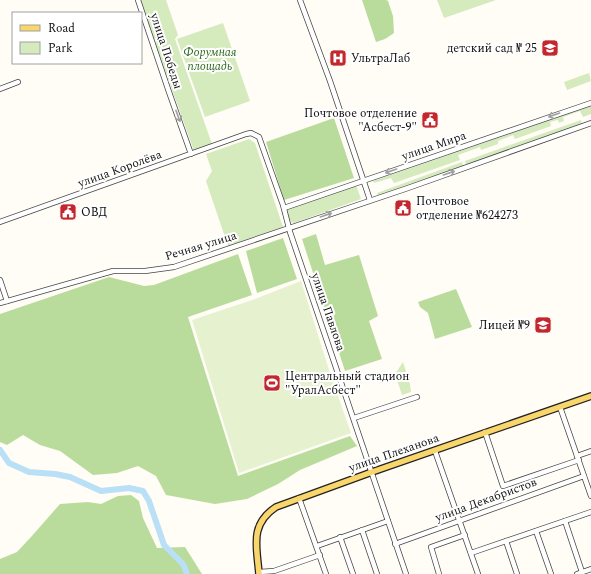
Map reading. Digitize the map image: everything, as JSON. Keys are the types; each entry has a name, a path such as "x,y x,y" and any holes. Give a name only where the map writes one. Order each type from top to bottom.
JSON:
{"main road":[{"name":"улица Плеханова","path":"259,573 256,538 258,526 266,514 276,507 485,432 591,396"}],"street":[{"name":"улица Победы","path":"138,0 192,154"},
{"path":"300,0 330,81 370,200"},
{"path":"0,89 18,82"},
{"name":"улица Мира","path":"284,208 591,103"},
{"path":"289,228 591,123"},
{"name":"улица Королёва","path":"0,222 246,134"},
{"name":"улица Павлова","path":"246,134 255,134 261,141 406,574"},
{"name":"Речная улица","path":"0,303 113,271 174,267 289,228"},
{"path":"0,280 7,301"},
{"path":"354,418 417,397"},
{"path":"560,407 584,476 589,481 591,496"},
{"path":"485,432 503,486 591,452"},
{"path":"435,451 478,574"},
{"name":"улица Декабристов","path":"395,544 584,476"},
{"path":"299,498 326,574"},
{"path":"471,553 591,512"},
{"path":"317,546 388,521"},
{"path":"565,521 580,573 591,569"},
{"path":"362,530 377,574"},
{"path":"536,531 551,574"},
{"path":"439,574 431,547 465,535"},
{"path":"340,537 353,574"},
{"path":"506,541 517,574"},
{"path":"259,573 274,571 320,555"}],"green space":[{"path":"140,0 166,0 178,35 175,39 212,144 194,151"},
{"path":"362,0 388,1 393,16 394,33 385,39 376,42"},
{"path":"437,0 496,0 444,18"},
{"name":"Форумная площадь","path":"223,23 250,101 205,117 177,39"},
{"path":"589,73 591,81 567,90 564,82"},
{"path":"591,106 591,114 583,117 580,111 563,117 564,121 559,123 558,120 550,122 551,126 515,139 513,135 498,141 498,144 481,150 480,147 458,155 460,160 394,183 391,178 374,183 373,181"},
{"path":"334,118 354,178 284,200 266,142"},
{"path":"581,120 582,124 466,165 465,161"},
{"path":"249,139 255,143 283,227 228,246 206,181 212,171 206,154"},
{"path":"462,162 463,166 378,196 377,193"},
{"path":"356,185 361,199 294,223 289,221 286,212 289,208"},
{"path":"316,234 325,265 359,255 378,316 369,321 382,359 345,371 302,239"},
{"path":"283,238 297,279 257,293 246,251"},
{"path":"238,254 252,295 188,317 238,476 350,436 357,446 300,470 278,484 247,499 215,504 166,495 156,476 138,466 117,473 93,475 60,451 40,445 23,435 7,445 0,442 0,314 109,277 144,286 154,285"},
{"name":"Центральный стадион \"УралАсбест\"","path":"301,281 351,433 239,473 192,320 255,299"},
{"path":"456,289 472,327 435,339 428,313 420,307 418,302"},
{"path":"403,362 411,392 402,395 395,374"},
{"path":"131,495 139,501 143,518 157,548 185,547 202,574 0,574 0,559 17,552 60,504 88,502 101,504 118,496"}],"waterway":[{"path":"0,450 9,463 29,472 70,477 101,491 129,488 143,491 149,501 164,545 183,564 187,574"}],"place":[{"name":"детский сад № 25","path":"550,48"},
{"name":"УльтраЛаб","path":"338,58"},
{"name":"Почтовое отделение \"Асбест-9\"","path":"430,120"},
{"name":"Почтовое отделение №624273","path":"403,208"},
{"name":"ОВД","path":"68,212"},
{"name":"Лицей №9","path":"543,325"},
{"name":"Центральный стадион \"УралАсбест\"","path":"272,383"}]}
